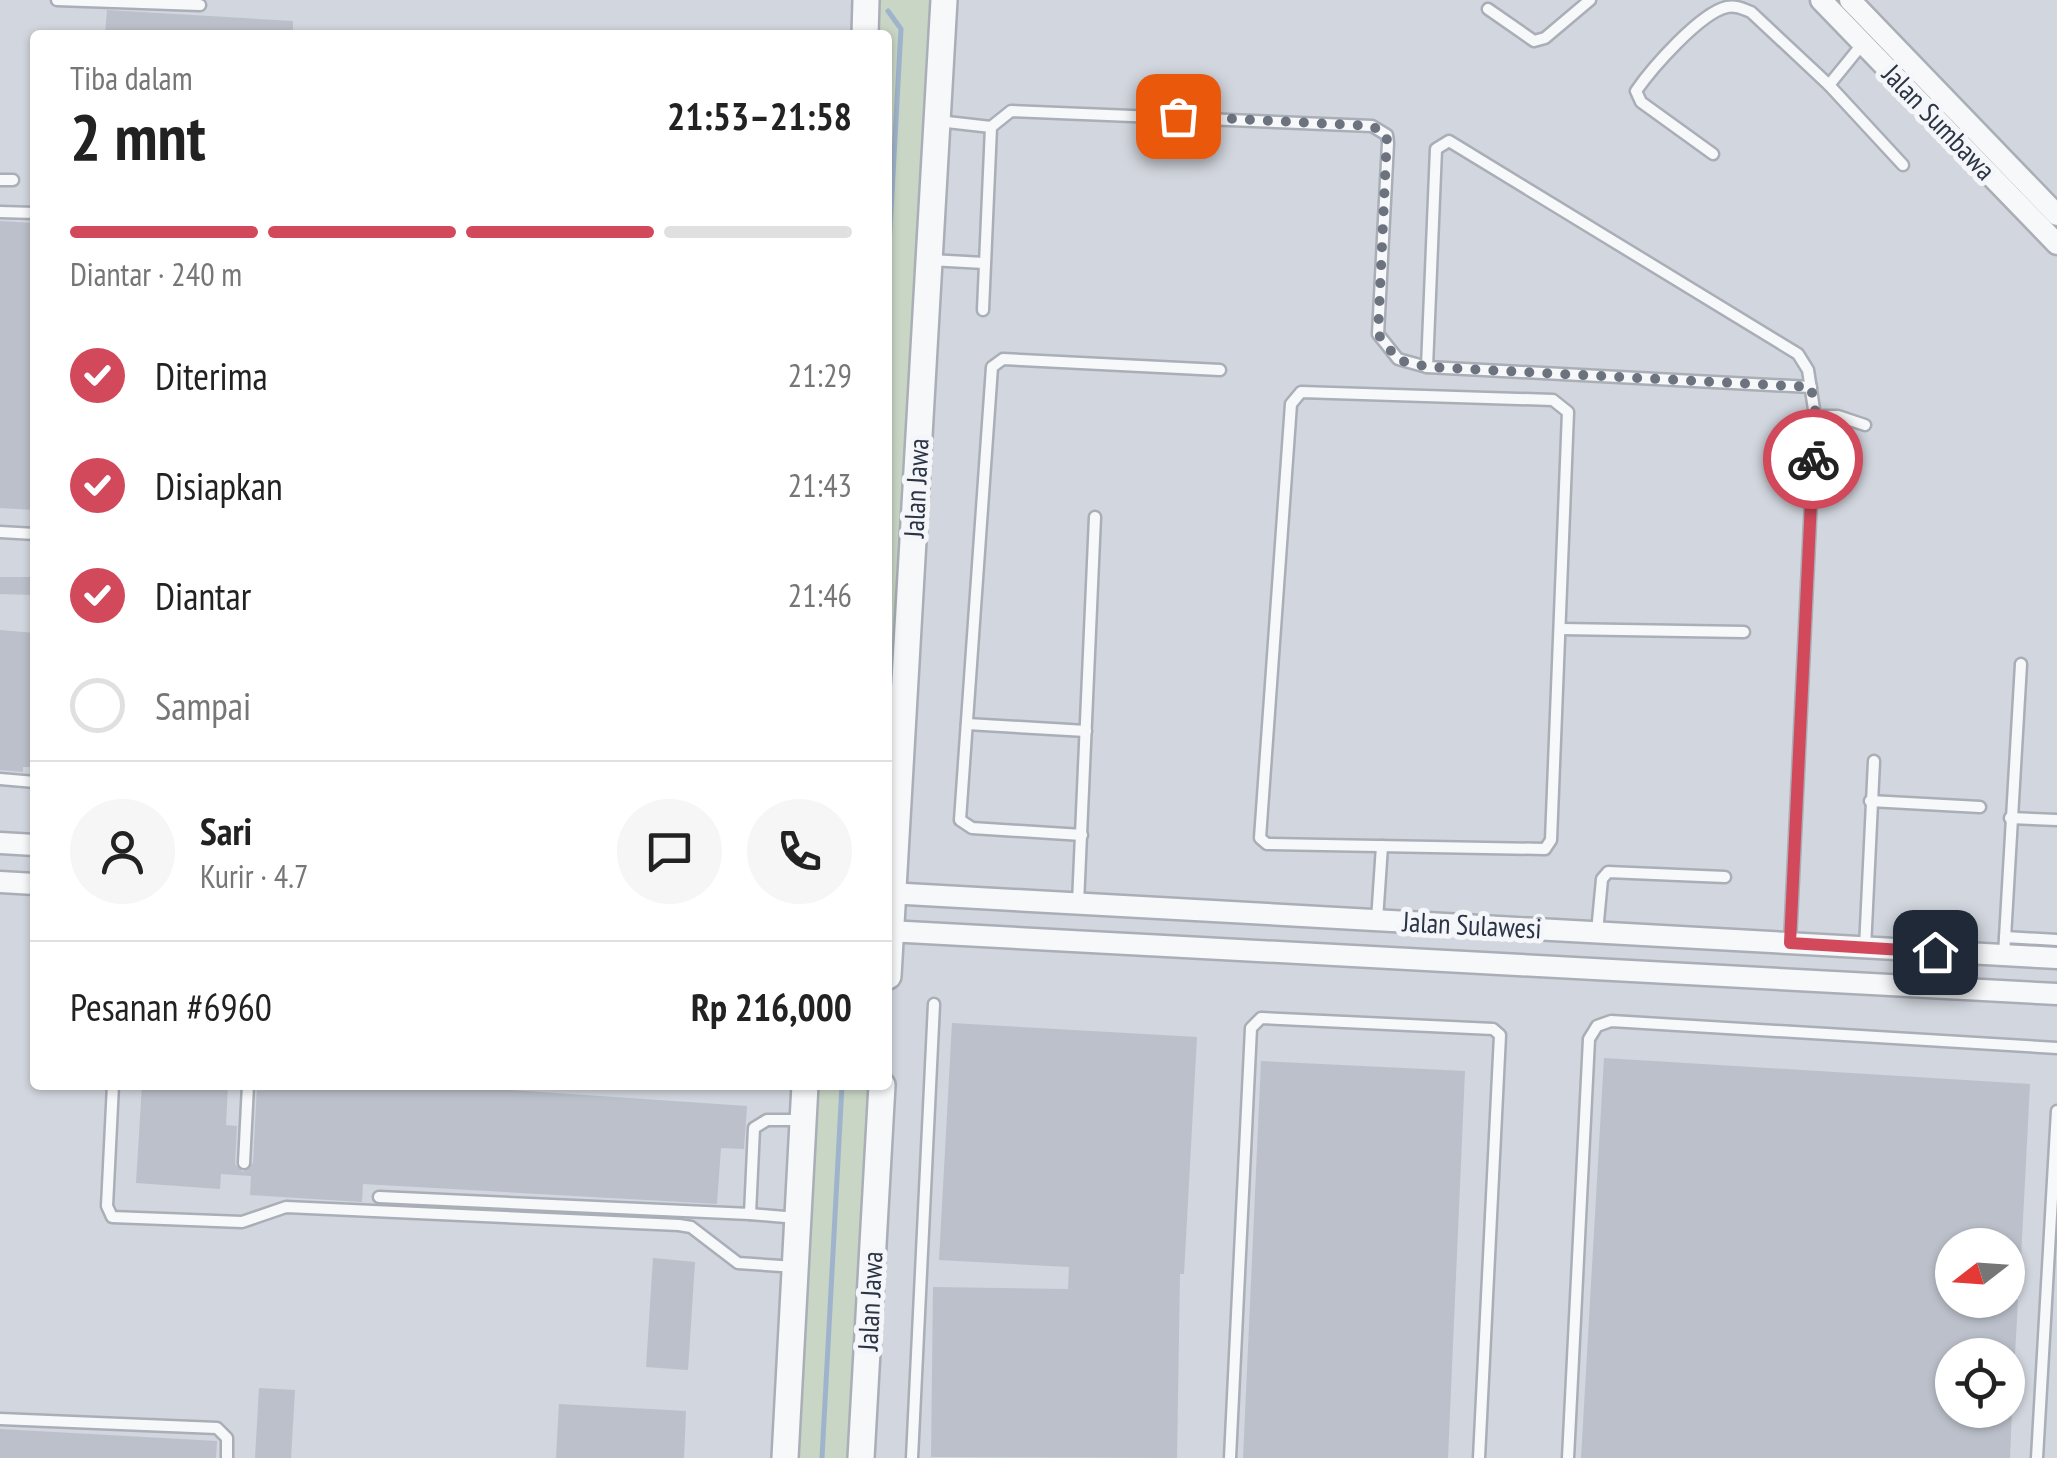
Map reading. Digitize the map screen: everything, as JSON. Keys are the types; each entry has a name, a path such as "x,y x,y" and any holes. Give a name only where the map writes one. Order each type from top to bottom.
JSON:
{"street":[{"path":"865,30 866,0"},
{"name":"Jalan Jawa","path":"892,861 944,0"},
{"name":"Jalan Sumbawa","path":"1821,0 1869,35 2057,215"},
{"name":"Jalan Sumbawa","path":"1850,0 1869,35 2057,244"},
{"path":"0,844 30,844"},
{"path":"0,882 30,884"},
{"name":"Jalan Sulawesi","path":"892,893 1865,948 2005,946 2057,958"},
{"name":"Jalan Sulawesi","path":"892,931 2057,994"},
{"path":"785,1458 805,1090"},
{"name":"Jalan Jawa","path":"861,1458 882,1090"}],"lane":[{"path":"57,0 200,5"},
{"path":"1488,9 1534,42 1546,38 1590,0"},
{"path":"1713,154 1641,102 1636,90 1660,59 1716,12 1736,7 1751,12 1829,85 1903,165"},
{"path":"1829,85 1869,35"},
{"path":"938,121 991,127 1011,111 1022,109 1372,126 1382,130 1388,143 1378,334 1398,360 1428,367 1811,387"},
{"path":"983,310 991,127"},
{"path":"1428,367 1436,150 1449,141 1798,354 1808,370 1816,416 1790,943"},
{"path":"0,180 13,180"},
{"path":"0,212 30,213"},
{"path":"930,260 984,263"},
{"path":"1082,835 964,826 967,724 995,361 1220,370"},
{"path":"1301,392 1552,400 1562,406 1570,422 1548,846 1540,850 1382,846 1267,844 1260,838 1292,398 1301,392"},
{"path":"1816,416 1838,416 1865,425"},
{"path":"1078,904 1095,517"},
{"path":"0,532 30,534"},
{"path":"1561,628 1744,632"},
{"path":"2021,664 2005,946 2057,940"},
{"path":"967,724 1086,731"},
{"path":"1865,948 1874,761"},
{"path":"0,779 30,782"},
{"path":"1870,800 1980,807"},
{"path":"2010,818 2057,820"},
{"path":"1377,920 1382,846"},
{"path":"1597,932 1602,879 1608,872 1724,878"},
{"path":"912,1458 934,1004"},
{"path":"1230,1458 1251,1028 1262,1018 1493,1028 1500,1035 1479,1458"},
{"path":"1568,1458 1589,1038 1596,1026 1612,1021 2057,1048"},
{"path":"113,1090 107,1206 112,1217 242,1222 286,1207 679,1224 691,1228 738,1263 796,1267"},
{"path":"244,1163 248,1090"},
{"path":"2038,1458 2057,1111"},
{"path":"750,1214 754,1128 768,1120 804,1120"},
{"path":"379,1196 798,1218"},
{"path":"0,1418 217,1428 227,1438 227,1458"}],"shaded area":[{"path":"0,0 2057,0 2057,1458 0,1458"}],"green space":[{"path":"866,0 944,0 892,829 892,30 865,30"},
{"path":"805,1090 882,1090 861,1458 785,1458"}],"building":[{"path":"107,10 293,21 293,30 105,30"},
{"path":"0,221 30,223 30,510 0,508"},
{"path":"0,577 30,577 30,595 0,594"},
{"path":"0,630 30,633 30,767 23,767 23,772 0,770"},
{"path":"952,1023 1197,1037 1184,1274 1180,1274 1177,1458 931,1457 933,1287 1068,1289 1069,1267 939,1260"},
{"path":"1604,1058 2030,1084 2023,1228 1935,1228 1935,1318 2017,1318 2016,1338 1935,1338 1935,1428 2011,1428 2010,1458 1581,1458"},
{"path":"1261,1061 1465,1071 1448,1458 1243,1458"},
{"path":"142,1090 228,1090 226,1125 237,1126 235,1164 243,1172 253,1163 257,1090 512,1090 747,1106 744,1149 721,1148 717,1204 363,1184 362,1202 250,1195 251,1176 221,1174 220,1189 136,1183"},
{"path":"653,1258 695,1262 688,1370 646,1367"},
{"path":"259,1388 295,1390 291,1458 255,1458"},
{"path":"559,1404 686,1411 684,1458 556,1458"},
{"path":"0,1429 217,1441 216,1458 0,1458"}],"waterway":[{"path":"888,11 901,29 892,193"},
{"path":"822,1458 842,1090"}],"way so far":[{"path":"1178,116 1372,126 1387,135 1378,334 1398,360 1428,367 1755,381 1811,387 1816,416 1813,459"}],"route":[{"path":"1813,459 1790,943 1935,952"}]}
